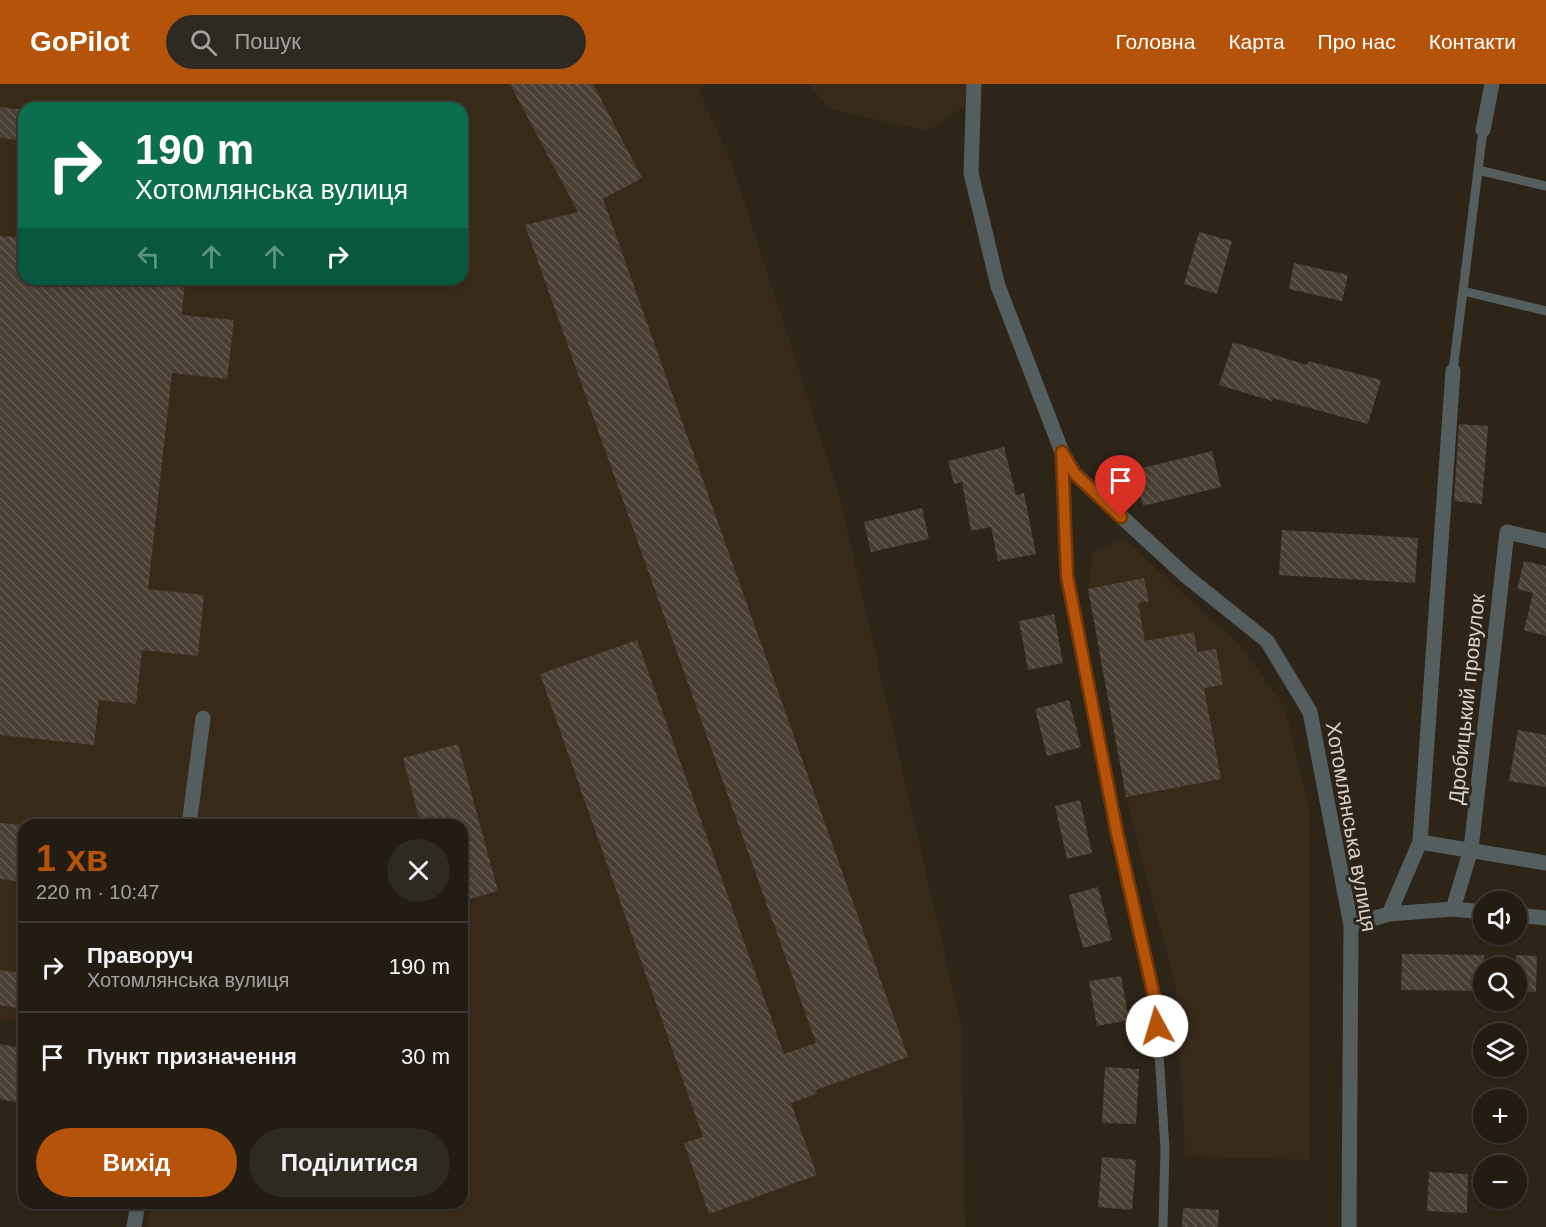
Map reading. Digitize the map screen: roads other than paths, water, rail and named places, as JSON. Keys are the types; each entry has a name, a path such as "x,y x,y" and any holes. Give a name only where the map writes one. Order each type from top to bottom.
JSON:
{"street":[{"name":"Хотомлянська вулиця","path":"974,84 971,173 987,241 998,285 1062,452 1075,474 1186,576 1267,641 1310,712 1350,925 1349,1227"},
{"path":"1483,130 1492,84"},
{"path":"1389,914 1420,842 1453,370"},
{"name":"Дробицький провулок","path":"1453,909 1471,849 1507,532 1546,541"},
{"path":"190,819 203,718"},
{"path":"1420,842 1546,863"},
{"path":"1350,925 1389,914 1453,909 1473,911"},
{"path":"1527,916 1546,918"},
{"path":"134,1227 137,1209"}],"lane":[{"path":"1453,370 1483,130"},
{"path":"1478,170 1546,186"},
{"path":"1463,291 1546,311"},
{"path":"1062,452 1067,576 1117,833 1156,1005 1165,1149 1163,1227"}]}
